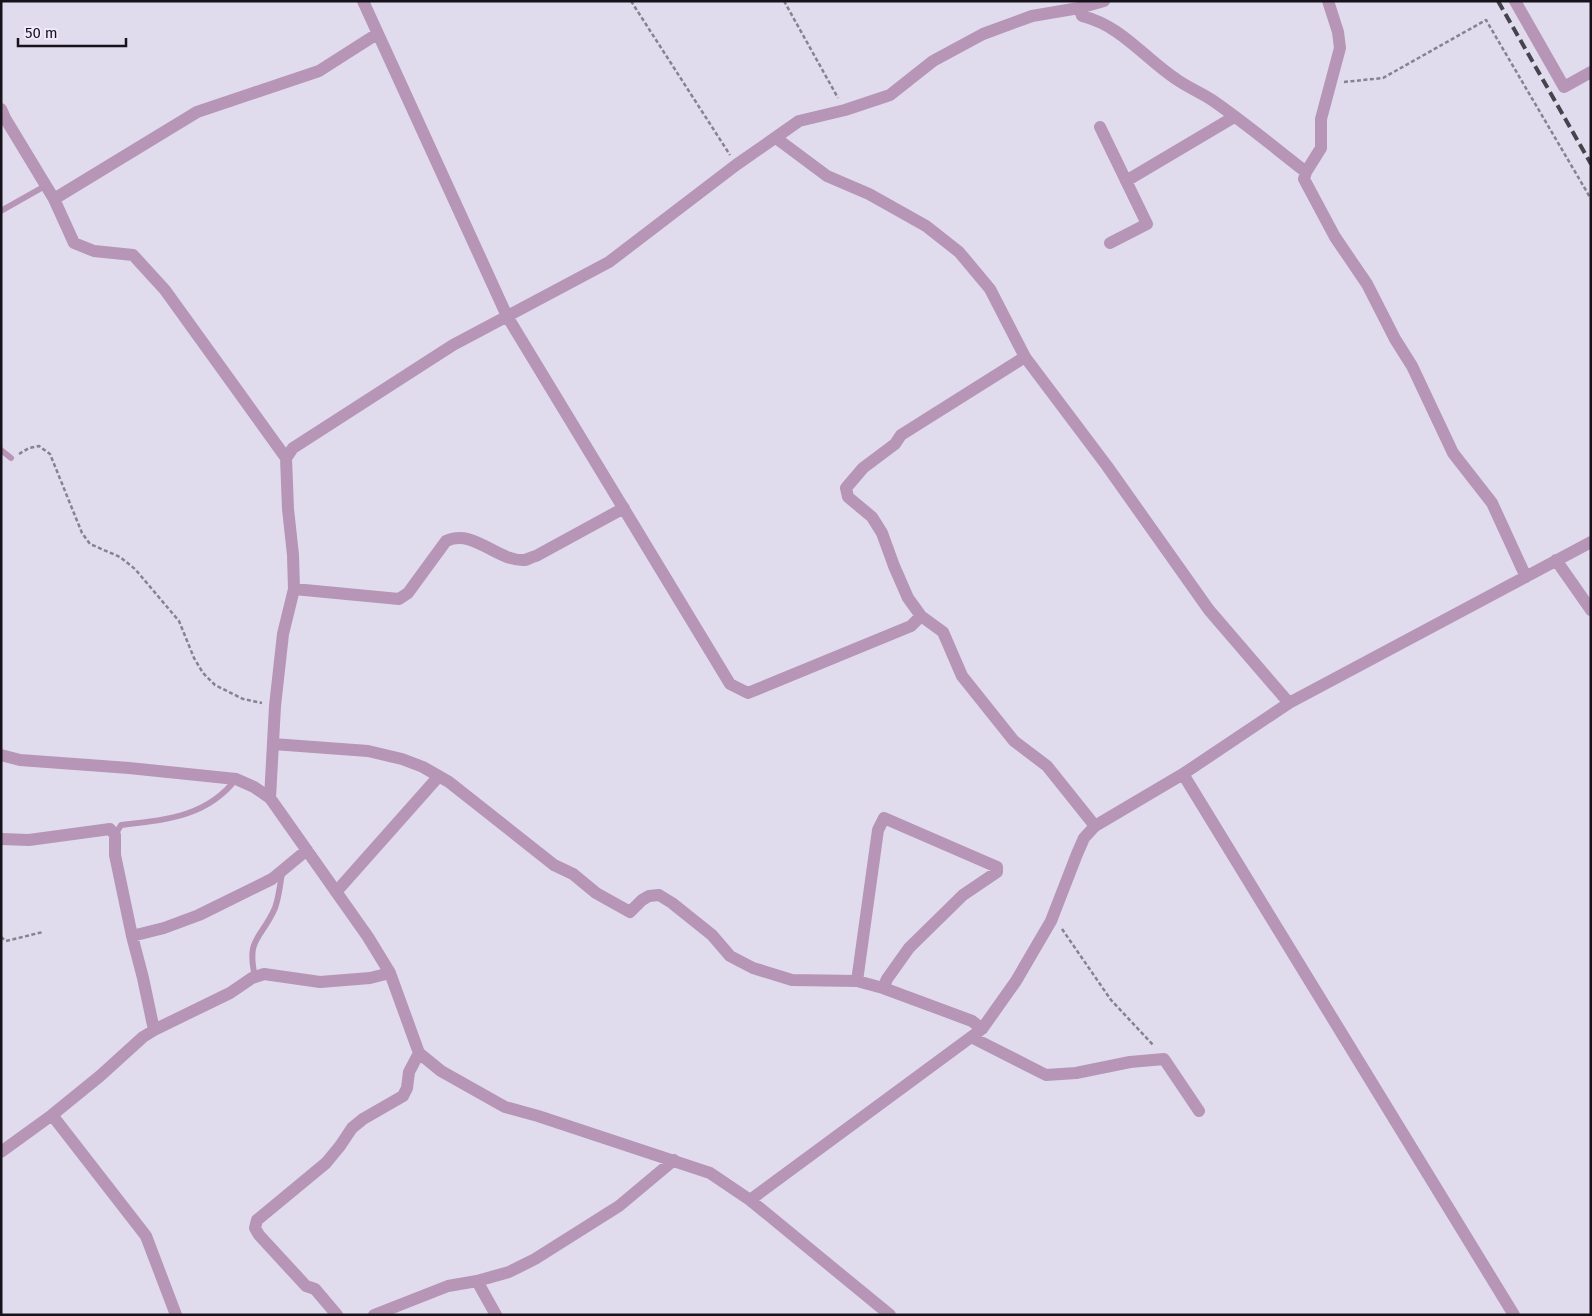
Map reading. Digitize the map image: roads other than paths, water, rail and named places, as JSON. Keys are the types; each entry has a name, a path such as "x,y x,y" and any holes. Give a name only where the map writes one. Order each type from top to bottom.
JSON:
{"street":[{"path":"362,1 507,316 730,684 748,693 911,626 921,616"},
{"path":"286,458 293,448 453,345 609,262 736,165 798,121 845,110 890,95 932,61 984,34 1032,16 1079,8 1104,1"},
{"path":"1328,1 1338,32 1340,48 1321,119 1321,148 1306,172 1304,179 1335,237 1366,284 1395,339 1412,366 1453,453 1492,503 1526,577"},
{"path":"1515,1 1564,87 1591,72"},
{"path":"1079,8 1082,16 1097,20 1113,28 1176,80 1211,99 1306,172"},
{"path":"54,198 197,112 319,71 377,34"},
{"path":"1,108 45,186 54,198 74,243 94,251 133,255 165,290 286,458 288,509 294,555 294,589 283,634 275,706 270,798"},
{"path":"1126,181 1234,117"},
{"path":"1100,127 1147,224 1110,243"},
{"path":"776,138 827,176 869,194 926,226 959,252 990,289 1025,357 1107,466 1209,610 1289,703"},
{"path":"1025,357 901,435 895,444 863,468 846,488 848,497 872,517 882,533 908,598 921,616 943,632 962,676 1014,741 1047,766 1095,826"},
{"path":"294,589 399,600 408,593 446,541 454,537 464,537 515,559 525,560 536,556 624,508"},
{"path":"750,1200 982,1029 1016,981 1053,915 1076,854 1084,838 1095,826 1182,774 1289,703 1591,542"},
{"path":"1556,560 1591,610"},
{"path":"273,744 368,751 423,767 449,782 554,865 573,874 596,893 630,912 642,900 649,896 659,895 712,935 730,956 753,968 792,980 857,981 883,988 972,1021 982,1029"},
{"path":"1,755 20,760 129,768 236,780 254,787 270,798 368,937 390,973 419,1053 441,1071 505,1107 538,1116 710,1173 750,1200 890,1315"},
{"path":"1182,774 1514,1315"},
{"path":"336,892 439,776"},
{"path":"857,981 878,830 884,818 997,867 997,872 963,895 909,948 887,979 883,988"},
{"path":"1,839 29,840 110,829 115,835 115,855 154,1030"},
{"path":"132,936 164,928 200,915 272,879 307,850"},
{"path":"1,1152 52,1115 100,1076 143,1037 230,993 255,977 264,974 320,982 370,978 390,973"},
{"path":"971,1038 1046,1075 1076,1073 1130,1062 1164,1059 1199,1112"},
{"path":"337,1315 315,1289 306,1286 254,1228 257,1220 326,1163 352,1128 403,1096 408,1088 409,1072 419,1053"},
{"path":"52,1115 146,1236 176,1315"},
{"path":"374,1315 448,1286 477,1281 509,1272 534,1259 619,1206 674,1160"},
{"path":"477,1281 496,1315"}],"lane":[{"path":"1,211 45,186"},
{"path":"1,450 11,458"},
{"path":"115,835 121,825 177,818 191,813 227,792 236,780"},
{"path":"255,977 251,951 256,938 275,907 282,872"}],"railway":[{"path":"1498,1 1591,164"}]}
